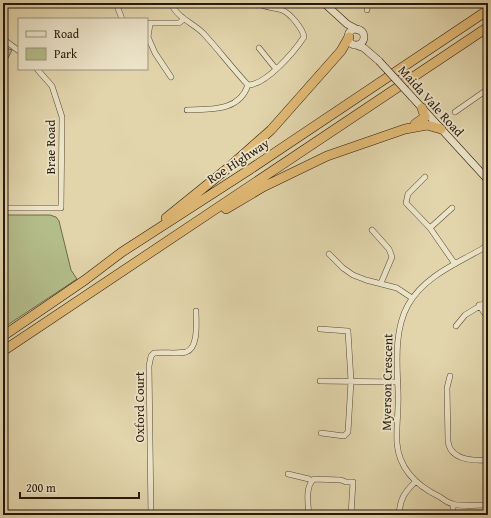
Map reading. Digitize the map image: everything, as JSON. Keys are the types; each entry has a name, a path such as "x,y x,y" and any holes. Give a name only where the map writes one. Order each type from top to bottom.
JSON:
{"highway":[{"name":"Roe Highway","path":"3,336 85,280 122,252 249,170 488,10"},
{"name":"Roe Highway","path":"3,351 488,27"},
{"path":"122,252 228,168 271,130 341,51 349,37"},
{"path":"405,129 425,118 425,113 422,108"},
{"path":"179,234 263,187 327,156 405,129 427,125 441,129"}],"main road":[{"path":"325,4 347,24 361,33"},
{"path":"325,4 342,23 351,43 355,45 362,43 361,33"},
{"path":"349,37 353,30 361,33"},
{"name":"Maida Vale Road","path":"361,33 367,46 378,61 488,180"},
{"name":"Maida Vale Road","path":"355,45 364,48 373,55"}],"street":[{"path":"116,3 122,18"},
{"path":"171,3 175,10 184,19 202,32 248,85"},
{"path":"248,85 255,84 276,69 294,51 304,37 300,27 285,12 262,6 257,3"},
{"path":"367,10 368,3"},
{"path":"171,76 155,53 148,37 149,23 179,23 184,19"},
{"path":"3,39 18,50"},
{"path":"259,48 276,69"},
{"name":"Brae Road","path":"3,208 61,208 62,117 52,86 38,70"},
{"path":"187,110 228,107 242,96 248,85"},
{"path":"455,112 488,89"},
{"path":"425,177 408,194 406,200 409,206 430,228 456,264"},
{"path":"430,228 452,208"},
{"path":"372,230 389,249 392,257 381,283"},
{"name":"Myerson Crescent","path":"486,505 453,504 415,482 405,468 399,456 397,442 398,382 396,355 400,328 407,306 412,298 429,280 487,247"},
{"path":"329,254 343,268 353,275 397,288 412,298"},
{"path":"456,326 465,315 479,305 488,301"},
{"path":"479,305 488,318"},
{"name":"Oxford Court","path":"151,515 149,366 151,356 154,353 185,352 192,348 194,342 196,311"},
{"path":"320,328 348,331 351,381 348,432 344,436 321,433"},
{"path":"450,376 447,388 449,448 456,455 464,458 472,460 488,460"},
{"path":"320,381 398,382"},
{"path":"288,474 312,481"},
{"path":"309,515 308,487 314,479 353,482 351,515"},
{"path":"399,515 400,504 408,489 415,482"},
{"path":"453,504 453,515"}],"green space":[{"path":"3,47 12,50 3,68"},
{"path":"3,215 50,215 56,217 59,221 71,270 77,279 3,328"}]}
